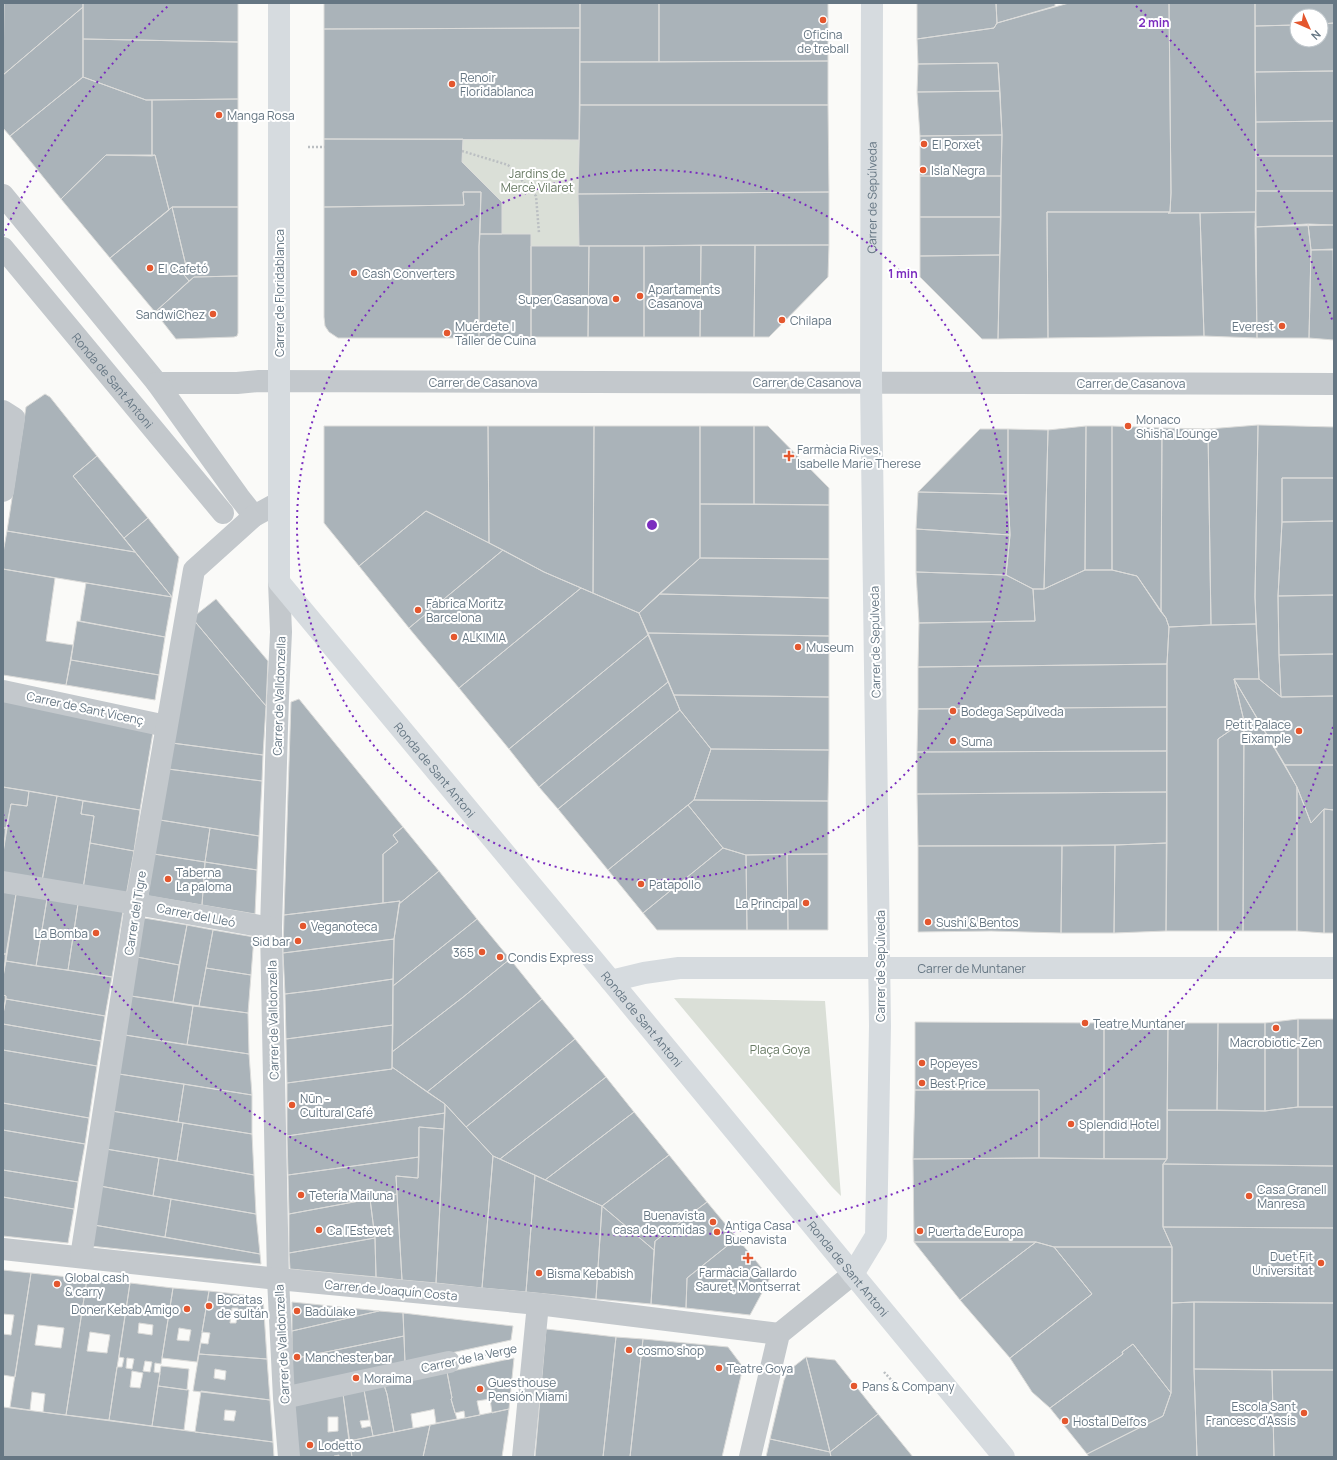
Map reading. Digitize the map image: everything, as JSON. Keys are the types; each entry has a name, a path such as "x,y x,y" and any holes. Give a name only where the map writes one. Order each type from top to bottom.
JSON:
{"street":[{"name":"Carrer de Floridablanca","path":"279,3 279,582"},
{"name":"Carrer de Sepúlveda","path":"853,1274 876,1236 880,967 871,382 872,3"},
{"path":"3,195 157,383 254,516 278,503"},
{"name":"Ronda de Sant Antoni","path":"3,248 223,513"},
{"path":"157,383 237,384 259,381 279,382"},
{"name":"Carrer de Casanova","path":"279,382 1334,384"},
{"path":"3,491 9,414"},
{"name":"Carrer del Tigre","path":"81,1257 136,904 194,570 254,516"},
{"name":"Ronda de Sant Antoni","path":"279,582 612,981 1004,1457"},
{"name":"Carrer de Valldonzella","path":"279,582 281,632 271,928 278,1279 284,1398 289,1457"},
{"name":"Carrer de Sant Vicenç","path":"3,691 166,726"},
{"name":"Carrer del Lleó","path":"3,882 271,928"},
{"name":"Carrer de Muntaner","path":"612,981 644,973 680,968 1334,968"},
{"name":"Carrer de Joaquín Costa","path":"3,1249 278,1279 538,1304 779,1334"},
{"path":"750,1457 779,1334 853,1274"},
{"path":"523,1457 538,1304"},
{"name":"Carrer de la Verge","path":"288,1397 449,1362"}],"path":[{"path":"308,147 325,147"},
{"path":"462,151 508,165 536,196 539,233"},
{"name":"Carrer de la Verge","path":"449,1362 534,1345"},
{"path":"884,1372 894,1383"}],"green space":[{"name":"Jardins de Mercè Vilaret","path":"463,139 579,140 579,246 531,246 531,234 502,234 502,202 462,162"},
{"name":"Plaça Goya","path":"674,998 825,1001 841,1196 832,1187"}],"building":[{"path":"4,3 83,3 83,7 3,75"},
{"path":"83,3 238,3 238,42 83,39"},
{"path":"324,3 580,3 580,28 324,29"},
{"path":"580,3 659,3 659,62 580,62"},
{"path":"659,3 828,3 828,61 659,62"},
{"path":"917,3 996,3 997,23 994,28 917,39"},
{"path":"996,3 1055,3 1055,6 997,23"},
{"path":"1069,3 1169,3 1170,212 1047,212 1048,338 998,339 1002,135 998,63 918,64 917,39 994,28 997,23"},
{"path":"1169,3 1255,3 1256,212 1168,213 1170,212 1171,193"},
{"path":"1255,3 1334,3 1334,23 1329,23 1329,8 1289,8 1289,25 1255,26"},
{"path":"83,7 83,77 10,136 3,128 3,75"},
{"path":"1329,23 1334,23 1334,71 1255,72 1255,26 1289,25 1289,48 1329,48"},
{"name":"Renoir Floridablanca","path":"580,28 579,140 324,139 324,29"},
{"path":"83,39 238,42 238,99 146,100 83,77"},
{"path":"828,61 828,105 580,105 580,62"},
{"path":"998,63 1000,91 917,92 918,64"},
{"path":"1334,71 1334,121 1256,122 1255,72"},
{"path":"83,77 146,100 152,100 152,156 106,155 61,199 10,136"},
{"path":"1000,91 1002,135 920,136 917,92"},
{"path":"238,99 238,207 172,207 169,210 155,155 152,156 152,100"},
{"path":"580,105 828,105 829,192 578,194"},
{"path":"1334,121 1334,156 1256,156 1256,122"},
{"path":"1002,135 1001,176 920,176 920,136"},
{"path":"324,139 463,139 462,162 502,202 502,234 480,234 481,192 463,192 464,205 324,207"},
{"path":"106,155 155,155 169,210 110,258 61,199"},
{"path":"1256,156 1334,156 1334,191 1256,191"},
{"path":"920,176 1001,176 1001,217 920,217"},
{"path":"1256,191 1334,191 1334,225 1255,227"},
{"path":"463,192 481,192 479,246 479,338 338,338 329,332 325,326 324,317 324,207 464,205"},
{"path":"829,192 829,245 579,246 578,194"},
{"path":"172,207 238,207 238,276 194,277 189,281 180,270 186,266"},
{"path":"172,207 186,266 180,270 189,281 155,312 110,258"},
{"path":"1047,212 1200,213 1204,336 1048,338"},
{"path":"1256,212 1257,338 1204,336 1200,213"},
{"path":"920,217 1001,217 1000,255 920,256"},
{"path":"1308,224 1311,250 1309,338 1257,338 1255,227"},
{"path":"1308,224 1334,225 1334,250 1311,250"},
{"path":"480,234 531,234 531,337 479,338"},
{"path":"701,245 700,337 644,337 644,246"},
{"path":"701,245 755,245 754,337 700,337"},
{"path":"755,245 829,245 828,277 769,337 754,337"},
{"path":"531,246 589,246 588,337 531,337"},
{"path":"589,246 644,246 644,337 588,337"},
{"path":"1333,249 1334,340 1309,338 1311,250"},
{"path":"1000,255 998,339 982,339 920,277 920,256"},
{"path":"238,276 237,336 176,339 155,312 194,277"},
{"path":"45,394 50,397 97,456 73,476 135,552 7,531 26,407"},
{"path":"1258,425 1255,597 1256,624 1211,625 1208,429"},
{"path":"1258,425 1334,427 1334,478 1282,478 1282,522 1278,596 1281,697 1259,679 1255,597"},
{"path":"324,426 488,426 489,543 426,511 359,566 324,523"},
{"path":"488,426 594,426 593,593 544,572 489,543"},
{"path":"594,426 700,426 700,558 639,613 593,593"},
{"path":"700,426 754,426 754,504 700,504"},
{"path":"754,426 768,426 829,488 829,505 754,504"},
{"path":"1086,426 1085,570 1044,589 1048,430"},
{"path":"1086,426 1112,426 1112,570 1085,570"},
{"path":"1112,426 1162,428 1161,612 1137,576 1112,570"},
{"path":"1162,428 1208,429 1211,625 1169,627 1166,618 1161,612"},
{"path":"980,429 1008,429 1008,494 918,492"},
{"path":"1008,429 1048,430 1044,589 1033,589 1006,575 1010,535 1008,494"},
{"path":"97,456 148,518 124,538 73,476"},
{"path":"1282,478 1334,478 1334,521 1282,522"},
{"path":"918,492 1008,494 1010,535 916,529"},
{"path":"700,504 829,505 829,559 700,558"},
{"path":"426,511 503,550 409,628 359,566"},
{"path":"148,518 179,557 172,597 124,538"},
{"path":"1334,521 1334,595 1278,596 1282,522"},
{"path":"916,529 1010,535 1006,575 916,572"},
{"path":"7,531 135,552 172,597 3,569 3,553"},
{"path":"503,550 544,572 581,588 459,688 409,628"},
{"path":"700,558 829,559 829,598 659,594"},
{"path":"3,569 55,578 46,641 73,645 66,685 3,675"},
{"path":"1085,570 1112,570 1137,576 1166,618 1169,627 1167,664 918,667 919,623 1035,621 1033,589 1044,589"},
{"path":"916,572 1006,575 1033,589 1035,621 919,623"},
{"path":"86,583 172,597 165,637 80,621"},
{"path":"581,588 639,613 648,635 509,749 459,688"},
{"path":"659,594 829,598 829,636 648,633 639,613"},
{"path":"1334,595 1334,654 1279,655 1278,596"},
{"path":"216,599 268,661 266,706 192,618"},
{"path":"192,618 266,706 263,755 172,743"},
{"path":"77,621 165,637 159,675 71,660"},
{"path":"1256,624 1259,679 1234,679 1244,721 1218,739 1218,931 1166,931 1167,664 1169,627"},
{"path":"648,633 829,636 829,697 674,695"},
{"path":"648,635 668,682 539,787 509,749"},
{"path":"1334,654 1334,696 1281,697 1279,655"},
{"path":"71,660 159,675 155,700 66,685"},
{"path":"1167,664 1167,707 918,709 918,667"},
{"path":"1234,679 1297,787 1297,931 1243,931 1244,721"},
{"name":"Petit Palace Eixample","path":"1234,679 1259,679 1281,697 1334,696 1334,765 1285,765"},
{"path":"668,682 680,710 558,809 539,787"},
{"path":"674,695 829,697 829,750 711,749 680,710"},
{"path":"299,699 403,827 393,835 398,842 383,854 383,903 284,915 291,702"},
{"path":"3,700 154,726 140,810 3,787"},
{"path":"1167,707 1167,751 917,752 918,709"},
{"path":"680,710 711,749 694,800 608,870 558,809"},
{"path":"1244,721 1243,931 1218,931 1218,739"},
{"path":"172,743 263,755 262,781 168,769"},
{"path":"711,749 829,750 828,801 694,800"},
{"path":"1167,751 1167,792 917,794 917,752"},
{"path":"1285,765 1334,765 1334,810 1324,809 1311,823 1297,787"},
{"path":"168,769 262,781 259,836 160,820"},
{"path":"3,787 29,791 27,806 11,804 6,828 3,828"},
{"path":"1297,787 1311,823 1324,809 1324,933 1297,931"},
{"path":"29,791 57,796 42,881 3,875 3,853 11,804 27,806"},
{"path":"1167,792 1167,843 1115,845 918,846 917,794"},
{"path":"57,796 83,801 81,814 94,816 83,889 42,881"},
{"path":"694,800 828,801 828,854 746,855 723,848 688,805"},
{"path":"83,801 140,810 134,851 90,843 94,816 81,814"},
{"path":"688,805 723,848 643,913 608,870"},
{"path":"1324,809 1334,810 1334,933 1324,933"},
{"path":"160,820 210,828 205,862 154,854"},
{"path":"403,827 439,871 399,904 400,901 383,903 383,854 398,842 393,835"},
{"path":"3,828 6,828 3,853"},
{"path":"210,828 259,836 257,870 205,862"},
{"path":"90,843 134,851 126,896 83,889"},
{"path":"1167,843 1166,931 1114,933 1115,845"},
{"path":"1115,845 1114,933 1061,933 1062,846"},
{"path":"918,846 1062,846 1061,933 991,931 918,932"},
{"path":"723,848 746,855 747,930 657,930 643,913"},
{"path":"154,854 205,862 202,905 148,896"},
{"path":"787,854 828,854 828,930 788,930"},
{"path":"787,854 788,930 747,930 746,855"},
{"path":"205,862 257,870 255,914 202,905"},
{"path":"439,871 477,919 393,986 394,939 399,904"},
{"path":"3,892 16,894 6,954 3,954"},
{"path":"16,894 47,899 36,966 6,961"},
{"path":"47,899 78,904 68,970 36,966"},
{"path":"400,901 394,939 283,953 284,915"},
{"path":"78,904 123,911 112,977 68,970"},
{"path":"144,918 187,925 179,965 137,957"},
{"path":"477,919 510,959 392,1052 393,986"},
{"path":"187,925 213,930 199,1006 173,1002"},
{"path":"213,930 254,937 251,975 206,968"},
{"path":"394,939 393,979 285,994 283,953"},
{"path":"3,954 6,954 3,977"},
{"path":"137,957 179,965 173,1002 131,996"},
{"path":"510,959 542,999 427,1092 392,1067 392,1052"},
{"path":"6,961 112,977 105,1016 6,999 6,996 3,995 3,977"},
{"path":"206,968 251,975 248,1013 199,1006"},
{"path":"393,979 393,1025 286,1039 285,994"},
{"path":"3,995 6,996 3,1014"},
{"path":"131,996 193,1006 187,1045 125,1035"},
{"path":"6,999 105,1016 101,1041 3,1024"},
{"path":"542,999 575,1039 466,1127 445,1104 427,1092"},
{"path":"193,1006 248,1013 249,1054 187,1045"},
{"path":"1298,1019 1298,1107 1265,1111 1265,1023"},
{"path":"1298,1019 1334,1019 1334,1107 1298,1107"},
{"name":"Splendid Hotel","path":"915,1022 1104,1023 1104,1159 1039,1158 1039,1090 915,1090"},
{"path":"1104,1023 1168,1023 1167,1159 1104,1159"},
{"path":"1168,1023 1218,1023 1217,1110 1167,1110"},
{"path":"1218,1023 1265,1023 1265,1111 1217,1110"},
{"path":"3,1024 101,1041 97,1066 3,1050"},
{"path":"393,1025 392,1069 287,1083 286,1039"},
{"path":"125,1035 249,1054 252,1095 119,1074"},
{"path":"575,1039 606,1077 500,1159 493,1156 466,1127"},
{"path":"3,1050 97,1066 89,1118 3,1103"},
{"path":"392,1067 445,1104 445,1113 287,1136 287,1083 392,1069"},
{"path":"119,1074 184,1084 178,1122 112,1111"},
{"path":"606,1077 634,1112 545,1180 500,1159"},
{"path":"184,1084 252,1095 252,1134 178,1122"},
{"path":"915,1090 1039,1090 1039,1158 913,1159"},
{"path":"3,1103 89,1118 85,1144 3,1130"},
{"path":"445,1104 493,1156 482,1288 436,1283"},
{"path":"1298,1107 1334,1107 1334,1166 1163,1164 1167,1159 1167,1110 1265,1111"},
{"path":"112,1111 183,1123 177,1161 106,1149"},
{"path":"634,1112 669,1155 602,1206 545,1180"},
{"path":"445,1113 444,1129 419,1127 419,1157 288,1175 287,1136"},
{"path":"183,1123 252,1134 254,1175 177,1161"},
{"path":"419,1127 444,1129 436,1283 402,1280 396,1176 418,1178"},
{"path":"3,1130 85,1144 78,1182 3,1170"},
{"path":"106,1149 159,1158 153,1196 100,1186"},
{"path":"669,1155 707,1202 655,1241 654,1250 602,1206"},
{"path":"493,1156 535,1175 526,1292 482,1288"},
{"path":"419,1157 418,1178 396,1176 397,1194 289,1214 288,1175"},
{"path":"159,1158 254,1175 256,1214 153,1196"},
{"path":"913,1159 1167,1159 1163,1164 1163,1227 1172,1247 1054,1247 1036,1242 914,1242"},
{"name":"Casa Granell Manresa","path":"1163,1164 1334,1166 1334,1228 1163,1227"},
{"path":"3,1170 78,1182 74,1209 3,1197"},
{"path":"535,1175 602,1206 596,1299 526,1292"},
{"path":"100,1186 171,1199 165,1237 94,1225"},
{"path":"397,1194 402,1280 376,1277 375,1238 370,1199"},
{"path":"3,1197 74,1209 68,1243 3,1236"},
{"path":"171,1199 256,1214 260,1254 165,1237"},
{"path":"370,1199 375,1238 289,1253 289,1214"},
{"path":"707,1202 737,1238 687,1278 686,1308 651,1304 655,1241"},
{"path":"602,1206 654,1250 651,1304 596,1299"},
{"path":"94,1225 260,1254 261,1264 90,1246"},
{"path":"1163,1227 1334,1228 1334,1303 1172,1303 1172,1247"},
{"path":"375,1238 376,1277 290,1269 289,1253"},
{"path":"737,1238 770,1278 750,1315 686,1308 687,1278"},
{"path":"914,1242 1036,1242 960,1300"},
{"path":"1036,1242 1054,1247 1092,1294 1010,1358 960,1300"},
{"path":"1054,1247 1172,1247 1171,1393 1133,1344 1122,1352 1123,1354 1050,1408 1032,1392 1010,1358 1092,1294"},
{"path":"3,1270 31,1273 15,1377 3,1375 3,1334 11,1335 14,1315 3,1314"},
{"path":"31,1273 87,1279 66,1415 43,1412 45,1394 32,1392 30,1410 10,1407","holes":["38,1325 64,1328 61,1348 35,1345"]},
{"path":"87,1279 130,1283 109,1420 66,1415","holes":["90,1332 110,1335 107,1353 87,1351"]},
{"path":"130,1283 173,1288 161,1364 155,1363 154,1372 160,1373 152,1426 109,1420 117,1367 122,1367 124,1358 119,1357","holes":["139,1323 153,1325 152,1335 138,1333","127,1358 134,1359 132,1369 126,1368","145,1361 152,1362 150,1372 143,1371","132,1371 143,1373 140,1388 130,1387"]},
{"path":"173,1288 209,1291 197,1362 162,1358","holes":["179,1328 191,1330 189,1341 177,1340"]},
{"path":"209,1291 263,1297 267,1359 199,1354 201,1343 208,1344 210,1333 202,1332","holes":["232,1308 238,1308 236,1323 230,1323"]},
{"path":"292,1302 379,1311 292,1331"},
{"path":"1194,1302 1194,1369 1197,1457 1089,1457 1087,1454 1163,1416 1171,1393 1172,1303"},
{"path":"1194,1302 1334,1303 1334,1370 1194,1369"},
{"path":"379,1311 403,1313 404,1336 292,1359 292,1331"},
{"path":"403,1313 513,1326 511,1340 405,1363"},
{"path":"546,1329 616,1337 603,1457 535,1457"},
{"path":"404,1336 405,1363 295,1387 292,1384 292,1359"},
{"path":"616,1337 643,1339 630,1457 603,1457"},
{"path":"643,1339 728,1347 743,1367 722,1457 630,1457"},
{"path":"1133,1344 1171,1393 1163,1416 1087,1454 1050,1408 1123,1354 1122,1352"},
{"path":"199,1354 267,1359 270,1400 193,1391","holes":["215,1369 226,1371 225,1380 214,1378"]},
{"path":"806,1357 830,1452 770,1439 784,1380 788,1371"},
{"path":"806,1357 835,1360 878,1414 830,1452"},
{"name":"Guesthouse Pensión Miami","path":"514,1358 509,1409 492,1413 490,1399 477,1401 480,1415 465,1418 464,1411 455,1413 451,1399 447,1372"},
{"path":"161,1366 189,1369 187,1390 158,1386"},
{"path":"1194,1369 1272,1370 1274,1457 1197,1457"},
{"name":"Escola Sant Francesc d'Assís","path":"1272,1370 1334,1370 1334,1457 1274,1457"},
{"path":"447,1372 451,1399 457,1419 436,1423 434,1409 411,1414 413,1428 394,1432 384,1385"},
{"path":"384,1385 394,1432 373,1436 364,1390"},
{"path":"158,1386 189,1390 184,1430 152,1426"},
{"path":"364,1390 369,1420 360,1421 362,1428 371,1426 373,1436 349,1441 343,1394"},
{"path":"201,1391 270,1400 273,1442 195,1432","holes":["225,1410 236,1411 234,1421 224,1420"]},
{"path":"343,1394 352,1457 339,1457 339,1455 334,1457 297,1457 293,1405","holes":["328,1417 338,1417 338,1431 328,1432"]},
{"path":"3,1407 273,1442 274,1457 3,1457"},
{"path":"509,1409 502,1457 423,1457 430,1425"},
{"path":"878,1414 913,1457 831,1457 830,1452"},
{"path":"430,1425 423,1457 352,1457 349,1441"},
{"path":"770,1439 830,1452 831,1457 766,1457"}],"place":[{"name":"Oficina de treball","path":"823,20"},
{"name":"Renoir Floridablanca","path":"452,84"},
{"name":"Manga Rosa","path":"219,115"},
{"name":"El Porxet","path":"924,144"},
{"name":"Isla Negra","path":"923,170"},
{"name":"El Cafetó","path":"150,268"},
{"name":"Cash Converters","path":"354,273"},
{"name":"Apartaments Casanova","path":"640,296"},
{"name":"Super Casanova","path":"616,299"},
{"name":"SandwiChez","path":"213,314"},
{"name":"Chilapa","path":"782,320"},
{"name":"Everest","path":"1282,326"},
{"name":"Muérdete | Taller de Cuina","path":"447,333"},
{"name":"Monaco Shisha Lounge","path":"1128,426"},
{"name":"Farmàcia Rives, Isabelle Marie Therese","path":"789,456"},
{"name":"Fábrica Moritz Barcelona","path":"418,610"},
{"name":"ALKIMIA","path":"454,637"},
{"name":"Museum","path":"798,647"},
{"name":"Bodega Sepúlveda","path":"953,711"},
{"name":"Petit Palace Eixample","path":"1299,731"},
{"name":"Suma","path":"953,741"},
{"name":"Taberna La paloma","path":"168,879"},
{"name":"Patapollo","path":"641,884"},
{"name":"La Principal","path":"806,903"},
{"name":"Sushi & Bentos","path":"928,922"},
{"name":"Veganoteca","path":"303,926"},
{"name":"La Bomba","path":"96,933"},
{"name":"Sid bar","path":"298,941"},
{"name":"365","path":"482,952"},
{"name":"Condis Express","path":"500,957"},
{"name":"Teatre Muntaner","path":"1085,1023"},
{"name":"Macrobiotic-Zen","path":"1276,1028"},
{"name":"Popeyes","path":"922,1063"},
{"name":"Best Price","path":"922,1083"},
{"name":"Nūn - Cultural Café","path":"292,1105"},
{"name":"Splendid Hotel","path":"1071,1124"},
{"name":"Tetería Mailuna","path":"301,1195"},
{"name":"Casa Granell Manresa","path":"1249,1196"},
{"name":"Buenavista casa de comidas","path":"713,1222"},
{"name":"Ca l'Estevet","path":"319,1230"},
{"name":"Puerta de Europa","path":"920,1231"},
{"name":"Antiga Casa Buenavista","path":"717,1232"},
{"name":"Farmàcia Gallardo Sauret, Montserrat","path":"748,1258"},
{"name":"Duet Fit Universitat","path":"1321,1263"},
{"name":"Bisma Kebabish","path":"539,1273"},
{"name":"Global cash & carry","path":"57,1284"},
{"name":"Bocatas de sultán","path":"209,1306"},
{"name":"Doner Kebab Amigo","path":"187,1309"},
{"name":"Badulake","path":"297,1311"},
{"name":"cosmo shop","path":"629,1350"},
{"name":"Manchester bar","path":"297,1357"},
{"name":"Teatre Goya","path":"719,1368"},
{"name":"Moraima","path":"356,1378"},
{"name":"Pans & Company","path":"854,1386"},
{"name":"Guesthouse Pensión Miami","path":"480,1389"},
{"name":"Escola Sant Francesc d'Assís","path":"1304,1413"},
{"name":"Hostal Delfos","path":"1065,1421"},
{"name":"Lodetto","path":"310,1445"}]}
